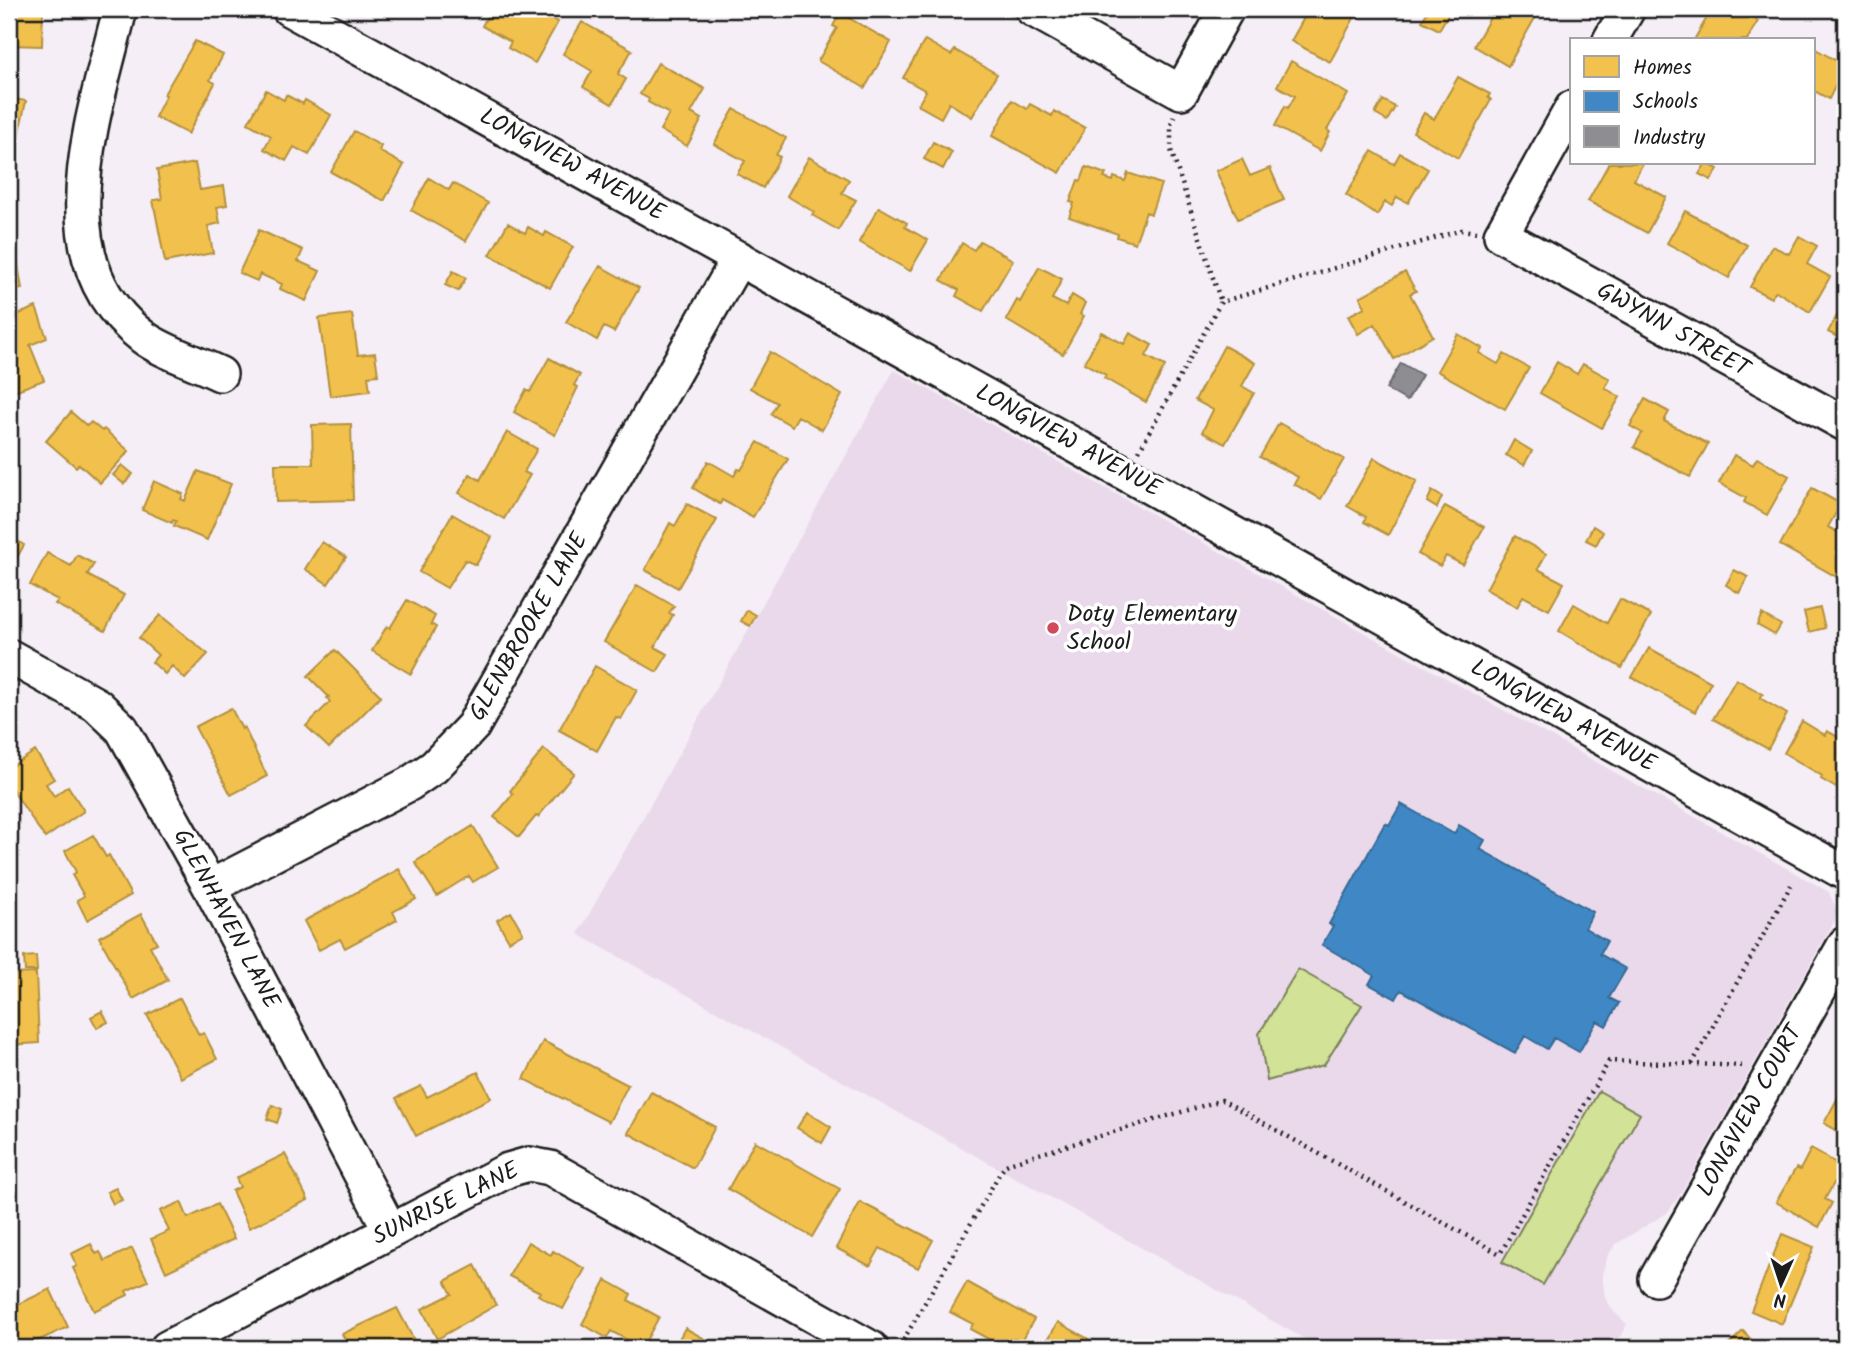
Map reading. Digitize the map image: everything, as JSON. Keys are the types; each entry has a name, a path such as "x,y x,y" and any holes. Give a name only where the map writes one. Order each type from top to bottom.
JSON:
{"street":[{"path":"120,9 83,171 83,223 89,255 96,278 109,301 123,319 145,339 220,374"},
{"name":"LONGVIEW AVENUE","path":"289,9 1845,873"},
{"path":"1032,9 1181,92 1227,9"},
{"path":"1611,38 1628,9"},
{"path":"1501,235 1570,112"},
{"name":"GWYNN STREET","path":"1501,235 1845,424"},
{"name":"GLENBROOKE LANE","path":"210,887 409,784 434,767 464,737 487,704 739,258"},
{"name":"GLENHAVEN LANE","path":"9,656 97,705 122,729 210,887 390,1230"},
{"name":"LONGVIEW COURT","path":"1656,1279 1845,944"},
{"name":"SUNRISE LANE","path":"167,1348 508,1170 538,1164 550,1168 871,1348"}],"path":[{"path":"1181,92 1171,125 1171,150 1221,302"},
{"path":"1126,473 1221,302 1462,230 1501,235"},
{"path":"1692,1064 1791,885"},
{"path":"899,1348 1000,1174 1006,1165 1012,1162 1222,1100 1500,1254 1609,1061 1775,1067"}],"shaded area":[{"name":"Doty Elementary School","path":"894,370 1829,892 1837,911 1835,920 1681,1193 1667,1213 1616,1244 1608,1255 1602,1274 1605,1298 1627,1324 1614,1348 1321,1348 578,934"}],"green space":[{"path":"1298,969 1362,1005 1324,1065 1267,1081 1259,1034"},
{"path":"1599,1091 1640,1114 1543,1285 1502,1262"}],"building: Homes":[{"path":"9,9 43,9 42,46 9,45"},
{"path":"491,9 533,9 558,22 535,63 508,48 511,42 482,26"},
{"path":"1309,9 1359,9 1330,62 1291,41"},
{"path":"1429,9 1451,9 1439,30 1422,21"},
{"path":"1495,9 1540,9 1508,66 1474,46"},
{"path":"1712,9 1737,9 1758,21 1748,38 1695,38"},
{"path":"840,13 891,42 865,88 818,61 837,28 833,26"},
{"path":"582,22 632,50 618,74 626,79 612,104 583,87 592,71 563,54"},
{"path":"925,40 951,55 955,50 997,74 972,117 949,103 941,118 918,105 926,91 903,78"},
{"path":"195,41 223,55 210,80 215,83 188,134 155,117 166,95 164,94"},
{"path":"1815,49 1845,66 1829,99 1815,92"},
{"path":"1291,61 1348,94 1327,130 1330,132 1320,151 1275,126 1285,106 1288,108 1295,96 1277,86"},
{"path":"658,63 705,89 691,113 702,119 687,146 660,130 669,114 640,94"},
{"path":"1458,77 1490,94 1488,97 1491,100 1458,158 1413,132 1424,113 1434,119"},
{"path":"266,90 284,100 286,95 303,104 305,100 331,115 309,155 294,147 286,161 264,149 271,136 248,123"},
{"path":"9,98 26,101 9,178"},
{"path":"1012,100 1027,109 1030,104 1052,116 1054,111 1085,128 1060,173 992,136"},
{"path":"1383,100 1395,107 1387,121 1375,114"},
{"path":"734,109 786,138 776,155 780,157 763,188 737,174 745,161 714,144"},
{"path":"354,131 381,146 379,151 404,165 384,201 331,172"},
{"path":"933,142 952,152 943,169 924,159"},
{"path":"1372,151 1394,164 1400,153 1428,169 1408,203 1397,197 1392,206 1385,202 1377,215 1346,195"},
{"path":"809,157 849,180 842,193 856,200 838,230 787,196"},
{"path":"1242,159 1250,176 1270,168 1284,200 1238,219 1216,171"},
{"path":"195,163 200,190 224,186 227,205 217,207 220,223 208,226 213,253 165,262 153,200 162,199 157,170"},
{"path":"1608,164 1642,164 1634,180 1666,197 1647,233 1588,201"},
{"path":"1705,164 1718,169 1711,180 1699,174"},
{"path":"1086,167 1106,174 1104,178 1113,181 1114,177 1125,181 1128,173 1161,184 1151,214 1146,212 1135,243 1117,237 1118,234 1069,217 1074,203 1070,202"},
{"path":"429,178 449,190 453,183 488,203 466,241 411,210"},
{"path":"879,207 907,223 905,227 928,240 910,271 859,242"},
{"path":"1685,211 1747,245 1729,278 1667,243"},
{"path":"508,223 525,233 528,227 544,236 546,232 573,247 550,288 490,255"},
{"path":"259,230 303,250 298,261 320,271 306,301 280,289 282,284 260,274 257,281 239,273"},
{"path":"1799,236 1817,246 1807,264 1830,277 1810,312 1776,291 1771,298 1750,287 1772,246 1789,254"},
{"path":"980,241 1013,260 983,311 956,296 959,290 941,280 962,243 974,250"},
{"path":"16,252 22,289 9,291 9,253"},
{"path":"600,266 639,288 614,332 604,327 597,340 566,322"},
{"path":"1039,267 1062,279 1052,299 1066,306 1072,295 1085,303 1080,314 1084,316 1063,354 1006,320 1017,300 1020,302"},
{"path":"453,271 466,278 458,291 445,285"},
{"path":"1405,272 1416,291 1410,294 1433,336 1394,359 1375,324 1358,334 1348,316 1365,307 1360,297"},
{"path":"1845,301 1845,341 1828,332"},
{"path":"36,307 47,338 30,345 44,380 9,393 9,318"},
{"path":"352,314 358,355 375,353 378,375 368,376 370,391 330,396 319,318"},
{"path":"1101,332 1124,344 1130,333 1152,345 1146,356 1165,366 1146,402 1084,363"},
{"path":"1458,334 1482,348 1479,353 1498,364 1504,354 1529,368 1505,409 1437,371"},
{"path":"1224,346 1255,363 1242,386 1254,393 1225,444 1202,432 1213,410 1195,400"},
{"path":"770,352 842,395 822,430 798,416 792,426 771,414 777,403 750,388"},
{"path":"549,358 580,375 574,385 578,387 555,435 514,412 526,390 530,392"},
{"path":"1557,362 1577,374 1583,364 1610,379 1605,388 1620,397 1602,428 1540,393"},
{"path":"1645,399 1669,412 1664,421 1708,444 1690,477 1634,447 1642,433 1630,426"},
{"path":"71,412 87,426 91,422 102,431 104,429 129,451 100,483 79,464 76,467 46,441"},
{"path":"1279,423 1344,459 1321,499 1294,484 1298,477 1260,457"},
{"path":"351,424 353,500 276,502 275,464 313,464 312,425"},
{"path":"507,432 537,449 524,472 530,475 504,519 459,493 470,474 480,480"},
{"path":"1514,440 1532,451 1524,465 1506,455"},
{"path":"758,442 788,459 753,517 722,500 720,504 693,488 708,461 734,476 738,469 741,470"},
{"path":"1734,455 1753,465 1757,458 1789,476 1767,515 1744,502 1746,498 1719,483"},
{"path":"1374,458 1417,481 1388,535 1364,522 1366,517 1347,506"},
{"path":"122,465 133,474 124,484 113,475"},
{"path":"198,471 231,484 207,540 174,526 176,521 173,520 172,523 142,510 154,481 183,494 181,499 185,501"},
{"path":"1812,488 1841,504 1828,527 1845,536 1844,581 1780,545"},
{"path":"1432,491 1442,497 1437,508 1427,502"},
{"path":"687,504 717,520 678,588 645,570 670,523 675,526"},
{"path":"1445,506 1484,527 1463,565 1446,556 1440,566 1418,554"},
{"path":"452,514 492,537 476,565 465,560 447,588 419,572"},
{"path":"1593,526 1603,532 1596,545 1586,540"},
{"path":"9,536 24,545 9,572"},
{"path":"1515,536 1546,554 1538,569 1564,583 1549,610 1523,596 1517,607 1486,589"},
{"path":"322,542 346,557 328,584 305,569"},
{"path":"47,553 71,566 77,555 94,564 87,575 124,595 105,631 55,604 58,600 30,585"},
{"path":"1734,570 1748,577 1739,593 1726,585"},
{"path":"637,585 674,606 669,613 673,615 655,647 668,654 657,672 604,642"},
{"path":"1620,599 1651,615 1622,668 1559,631 1574,604 1607,623"},
{"path":"407,600 435,616 431,624 436,627 411,674 372,651"},
{"path":"1820,608 1825,628 1809,632 1804,612"},
{"path":"747,610 756,615 750,626 741,621"},
{"path":"1762,614 1781,625 1775,635 1757,625"},
{"path":"160,615 208,654 185,679 172,666 165,674 152,662 158,655 139,638"},
{"path":"1649,648 1711,682 1695,712 1632,677"},
{"path":"335,650 381,696 329,748 306,726 330,702 327,698 329,697 308,676"},
{"path":"595,666 637,690 621,719 616,717 597,751 559,730"},
{"path":"1736,679 1763,694 1760,698 1787,714 1768,749 1713,719"},
{"path":"231,708 242,729 244,727 267,776 231,795 195,727"},
{"path":"1802,721 1825,735 1827,731 1845,741 1839,753 1845,757 1845,793 1784,753"},
{"path":"544,749 574,773 519,837 494,817 513,794 510,791"},
{"path":"35,751 54,779 46,784 54,796 68,786 84,811 45,838 9,785 9,768"},
{"path":"473,826 498,867 473,882 469,876 437,896 415,862"},
{"path":"93,835 106,857 109,855 131,895 87,920 77,900 84,896 72,875 76,872 65,851"},
{"path":"399,869 416,899 393,912 397,920 345,948 340,939 319,950 304,921"},
{"path":"511,912 523,933 509,941 497,920"},
{"path":"141,914 157,943 150,946 168,980 133,999 99,937"},
{"path":"36,956 37,971 25,971 24,957"},
{"path":"9,961 12,961 12,974 36,973 39,1043 9,1045"},
{"path":"180,998 199,1035 204,1033 217,1059 181,1078 147,1015"},
{"path":"102,1011 108,1022 97,1028 91,1017"},
{"path":"543,1041 628,1085 609,1122 524,1079"},
{"path":"478,1072 491,1098 416,1136 396,1098 421,1086 427,1097"},
{"path":"651,1092 715,1127 693,1168 628,1133"},
{"path":"1840,1094 1845,1097 1845,1135 1824,1123"},
{"path":"272,1105 282,1109 277,1123 267,1119"},
{"path":"807,1112 831,1127 822,1143 797,1128"},
{"path":"755,1141 840,1189 812,1237 728,1189"},
{"path":"1811,1149 1843,1167 1825,1199 1832,1203 1819,1227 1776,1202 1796,1168 1800,1170"},
{"path":"285,1154 308,1200 249,1228 232,1191 240,1187 236,1178"},
{"path":"116,1188 122,1200 113,1204 107,1192"},
{"path":"181,1202 188,1218 217,1204 234,1239 166,1272 151,1239 169,1231 160,1211"},
{"path":"860,1202 933,1240 918,1268 880,1248 870,1266 836,1248"},
{"path":"1782,1234 1814,1247 1782,1324 1751,1311"},
{"path":"528,1242 551,1255 553,1251 585,1269 563,1309 538,1295 540,1292 509,1276"},
{"path":"91,1244 96,1254 100,1252 105,1261 132,1248 148,1281 126,1291 128,1295 94,1311 73,1268 77,1266 71,1254"},
{"path":"475,1265 496,1305 437,1339 422,1309 452,1294 445,1281"},
{"path":"606,1280 631,1294 628,1300 659,1317 642,1348 611,1331 607,1338 582,1324"},
{"path":"967,1282 1034,1319 1018,1348 1005,1348 970,1329 973,1324 950,1312"},
{"path":"50,1289 68,1327 22,1348 9,1348 9,1299 13,1297 17,1305"},
{"path":"397,1308 415,1342 403,1348 350,1348 342,1334"},
{"path":"1058,1322 1105,1348 1043,1348"},
{"path":"685,1328 716,1345 714,1348 674,1348"},
{"path":"1743,1331 1759,1348 1725,1348"}],"building: Schools":[{"path":"1401,804 1454,834 1459,825 1485,840 1480,849 1593,912 1585,928 1607,941 1600,954 1626,969 1609,998 1619,1003 1606,1026 1597,1021 1579,1052 1554,1038 1547,1049 1525,1036 1515,1053 1401,990 1396,999 1369,984 1374,975 1322,945 1333,926 1329,924 1385,823 1389,825"}],"building: Industry":[{"path":"1401,363 1422,375 1407,401 1386,389"}],"place":[{"name":"Doty Elementary School","path":"1053,628"}]}
